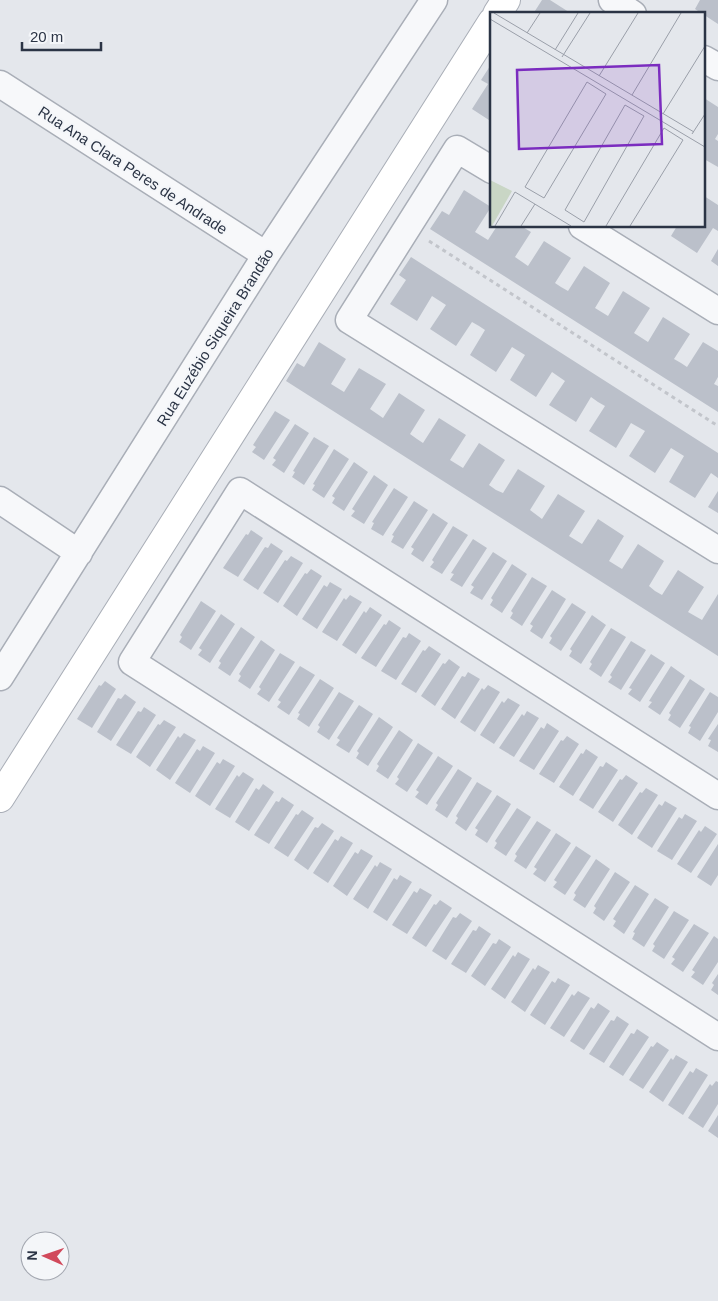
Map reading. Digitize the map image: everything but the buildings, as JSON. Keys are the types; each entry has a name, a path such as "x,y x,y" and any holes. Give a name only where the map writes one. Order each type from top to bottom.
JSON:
{"street":[{"name":"Rua Euzébio Siqueira Brandão","path":"0,676 266,255 434,0"},
{"path":"498,12 506,0"},
{"path":"612,0 630,12"},
{"path":"0,798 490,25"},
{"path":"706,59 718,67"},
{"name":"Rua Ana Clara Peres de Andrade","path":"0,84 266,255"},
{"path":"490,169 457,149 349,320 718,550"},
{"path":"585,228 718,311"},
{"path":"718,796 240,491 132,662 718,1037"},
{"path":"0,500 79,553"}],"path":[{"path":"407,228 718,426"}]}
